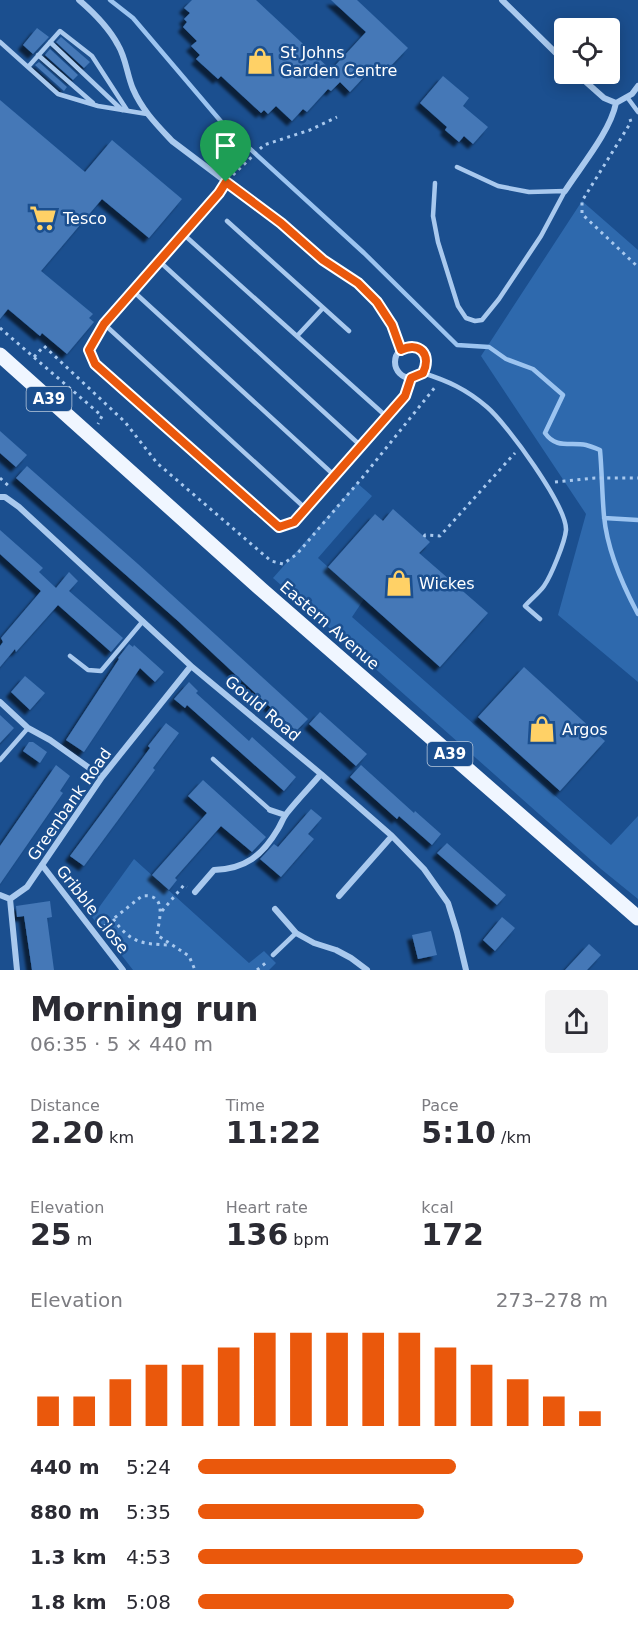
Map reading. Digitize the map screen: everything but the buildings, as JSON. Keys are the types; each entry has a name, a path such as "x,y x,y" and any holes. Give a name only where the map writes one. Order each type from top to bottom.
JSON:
{"main road":[{"name":"Eastern Avenue","path":"0,355 262,590 638,918"}],"street":[{"path":"79,0 92,10 118,45 134,90 147,114 172,141 281,223 323,260 358,283 392,325 401,350"},
{"path":"502,0 554,51"},
{"path":"588,84 604,98 622,100"},
{"path":"565,191 622,100 638,86"},
{"path":"414,346 422,350 427,360 423,373 411,378 400,374 396,369 395,358 401,350 414,346"},
{"name":"Gould Road","path":"0,496 19,507 192,666 392,836 424,869 448,903 458,932 466,970"},
{"name":"Greenbank Road","path":"10,899 27,887 102,777 192,666"},
{"path":"0,702 28,728 50,740 102,777"},
{"path":"195,892 214,870 230,870 239,867 256,856 277,830 285,815 321,774"},
{"path":"270,810 285,815"},
{"path":"339,896 392,836"},
{"name":"Gribble Close","path":"42,865 123,970"},
{"path":"0,895 10,899 17,970"},
{"path":"275,909 296,933 314,943 344,954 367,970"}],"lane":[{"path":"27,67 60,31 92,56 124,110"},
{"path":"0,42 58,94 95,105 147,114"},
{"path":"50,42 124,110"},
{"path":"38,55 95,105"},
{"path":"622,100 638,112"},
{"path":"435,183 433,216 438,242 458,306 466,318 475,321 482,320 499,299 541,236 565,191 529,192 498,186 457,168"},
{"path":"226,182 219,193 104,324 89,350 95,364 279,527 294,522 335,476 405,396 411,378"},
{"path":"227,221 349,331"},
{"path":"182,233 387,417"},
{"path":"159,261 361,446"},
{"path":"132,291 335,476"},
{"path":"297,336 323,308"},
{"path":"104,324 306,508"},
{"path":"423,373 454,383 488,407 520,447 561,510 566,530 560,549 544,585 525,606 540,619"},
{"path":"70,656 88,670 101,670 143,621"},
{"path":"0,760 28,728"},
{"path":"213,759 270,810"},
{"path":"273,956 296,933"}],"path":[{"path":"622,100 631,122 582,201 582,214 638,267"},
{"path":"226,182 264,145 310,130 337,117"},
{"path":"0,328 102,416 92,437"},
{"path":"424,537 425,535 440,536 520,447"},
{"path":"544,484 595,478 638,478"},
{"path":"161,912 184,885 195,892"},
{"path":"95,934 142,896 147,895 158,901 162,907 157,935 189,956 195,970"},
{"path":"113,919 122,932 134,941 171,945"}],"shaded area":[{"path":"582,201 638,250 638,682 558,615 586,514 481,356"},
{"path":"357,483 372,496 318,558 364,599 352,617 611,845 638,816 638,899 601,869 273,578"},
{"path":"134,859 249,963 264,951 276,963 269,970 133,970 92,917"}],"waterway":[{"path":"110,0 133,18 224,125 364,253 457,345 489,347 506,359 533,369 563,395 545,433 559,443 586,445 600,450 608,541 621,579 638,614"},
{"path":"604,518 638,520"}],"place":[{"name":"St Johns Garden Centre","path":"260,61"},
{"name":"Tesco","path":"43,218"},
{"name":"Wickes","path":"399,583"},
{"name":"Argos","path":"542,729"}],"route":[{"path":"226,182 281,223 323,260 358,283 377,302 392,325 401,350 414,346 422,350 427,360 423,373 411,378 405,396 335,476 294,522 279,527 95,364 89,350 104,324 219,193 226,182"}]}
